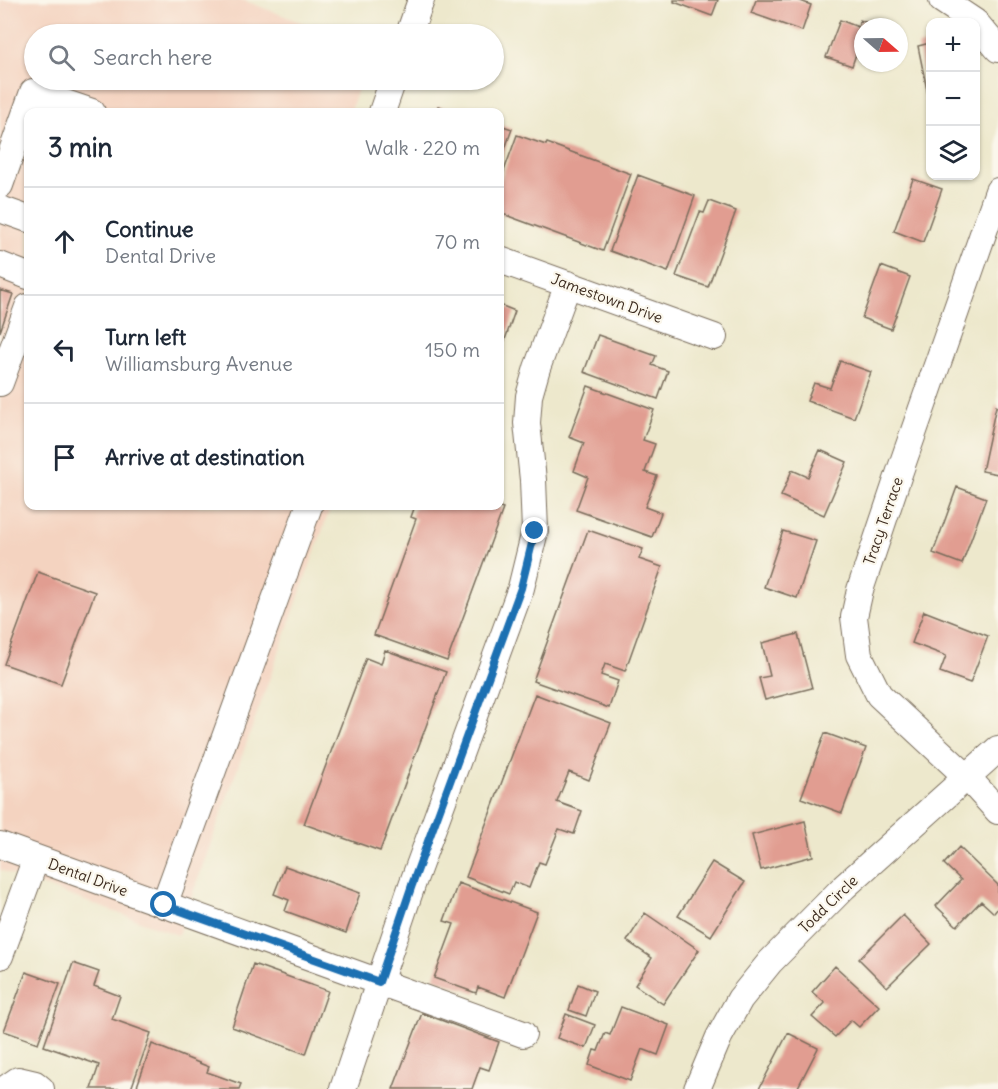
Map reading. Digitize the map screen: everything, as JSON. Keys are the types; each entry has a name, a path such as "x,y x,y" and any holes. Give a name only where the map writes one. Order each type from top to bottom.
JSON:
{"street":[{"path":"413,24 421,0"},
{"path":"942,0 968,18"},
{"path":"980,29 998,49"},
{"path":"383,108 390,90"},
{"path":"30,108 33,92 80,108"},
{"path":"0,185 21,152 24,137"},
{"name":"Tracy Terrace","path":"998,191 900,471 860,590 854,617 859,655 879,695 968,778 998,811"},
{"path":"0,209 24,218"},
{"name":"Jamestown Drive","path":"504,261 714,337"},
{"path":"0,265 24,274"},
{"path":"343,1089 412,885 521,588 535,531 527,423 529,396 568,284"},
{"path":"0,383 24,318"},
{"path":"164,905 308,510"},
{"name":"Todd Circle","path":"697,1089 719,1037 740,999 770,962 844,886 998,750"},
{"name":"Dental Drive","path":"0,845 524,1034"},
{"path":"0,956 36,858"},
{"path":"5,1089 18,1080 35,1084 41,1089"}],"shaded area":[{"path":"0,0 243,0 305,24 24,24 24,90 358,90 351,108 24,108 24,510 330,510 178,935 0,870"}],"building":[{"path":"674,0 718,0 712,16 674,2"},
{"path":"756,0 798,0 811,5 802,31 751,13"},
{"path":"840,20 854,25 852,66 826,57"},
{"path":"926,44 926,85 918,46"},
{"path":"504,126 512,129 504,152"},
{"path":"517,135 546,145 547,143 631,174 603,251 504,214 504,171"},
{"path":"638,175 695,196 668,272 610,251"},
{"path":"913,179 942,189 923,242 894,231"},
{"path":"709,201 736,211 708,287 676,276 700,212 704,213"},
{"path":"881,266 910,277 891,329 862,318"},
{"path":"0,290 13,294 0,332"},
{"path":"504,307 515,311 504,343"},
{"path":"598,335 656,356 652,365 668,371 658,399 584,372"},
{"path":"840,361 871,372 854,418 807,401 814,383 830,388"},
{"path":"588,386 654,410 643,440 655,444 645,472 657,476 645,507 661,513 652,537 576,510 588,477 574,471 584,443 569,437"},
{"path":"996,406 998,407 998,474 982,471"},
{"path":"820,450 847,462 824,515 781,496 792,470 808,477"},
{"path":"957,487 986,498 962,564 933,553"},
{"path":"414,510 503,510 447,661 374,635 416,519 411,517"},
{"path":"588,530 643,549 639,559 662,567 625,671 605,664 601,675 618,681 609,708 533,681"},
{"path":"783,531 816,541 797,598 764,587"},
{"path":"38,572 95,592 61,684 4,664"},
{"path":"924,611 988,636 970,683 940,672 946,656 912,643"},
{"path":"798,634 812,688 765,700 759,678 770,676 762,643"},
{"path":"385,650 446,672 380,851 304,824 366,658 381,664"},
{"path":"535,694 611,723 589,780 569,772 557,802 582,811 574,834 559,829 545,864 539,862 529,888 514,882 509,894 466,877"},
{"path":"825,733 866,748 842,813 801,798"},
{"path":"805,821 813,856 761,870 752,835"},
{"path":"959,847 998,885 998,908 994,913 981,901 957,926 936,906 961,880 944,864"},
{"path":"712,862 745,882 711,936 678,916"},
{"path":"285,866 360,893 346,933 285,911 289,900 274,894"},
{"path":"458,883 537,912 505,997 478,987 476,993 434,978 454,924 444,921"},
{"path":"645,913 699,950 663,1004 635,985 652,958 627,941"},
{"path":"903,915 931,944 887,987 859,959"},
{"path":"73,963 99,972 94,986 120,996 112,1019 151,1033 131,1089 91,1089 99,1065 44,1046"},
{"path":"253,964 328,991 306,1054 232,1027"},
{"path":"835,966 879,1006 859,1027 851,1020 835,1037 812,1017 825,1003 812,992"},
{"path":"26,972 60,984 38,1043 4,1031"},
{"path":"578,984 595,991 586,1016 569,1010"},
{"path":"621,1007 669,1025 658,1055 642,1049 630,1081 589,1065 594,1050 598,1051 605,1033 610,1035"},
{"path":"422,1013 499,1042 489,1070 480,1067 472,1089 393,1089"},
{"path":"566,1014 595,1025 586,1048 557,1038"},
{"path":"788,1033 818,1048 797,1089 759,1089"},
{"path":"152,1044 209,1067 207,1072 241,1084 239,1089 136,1089"}],"route":[{"path":"164,905 379,982 412,885 521,588 535,531"}]}
